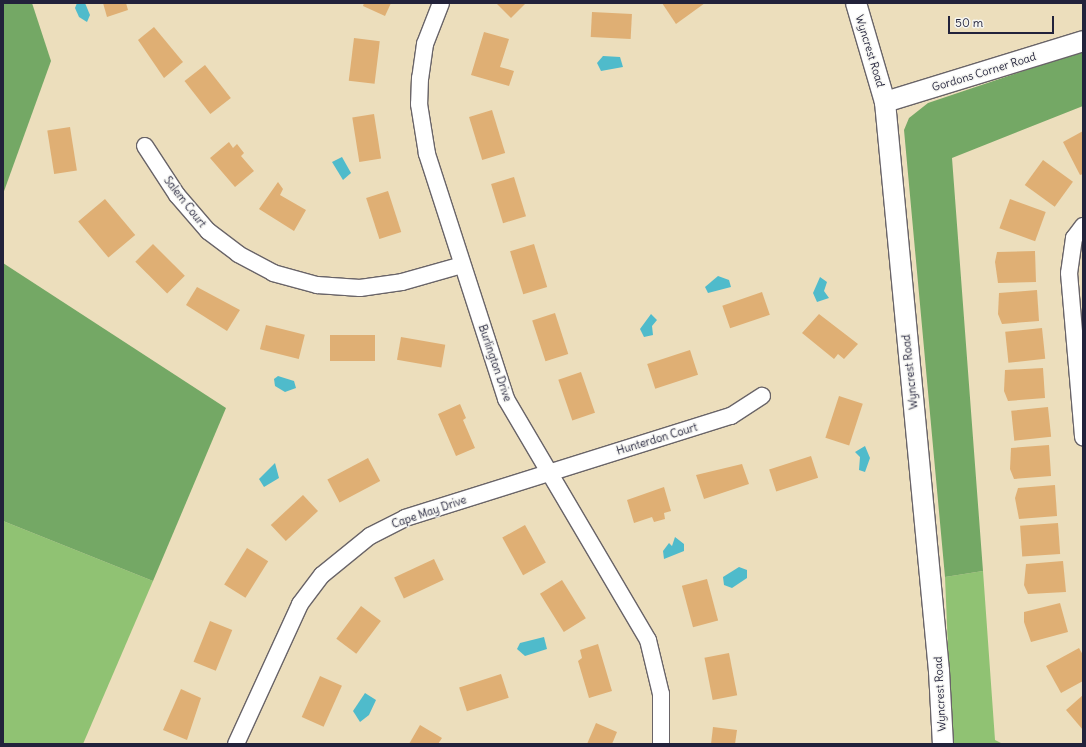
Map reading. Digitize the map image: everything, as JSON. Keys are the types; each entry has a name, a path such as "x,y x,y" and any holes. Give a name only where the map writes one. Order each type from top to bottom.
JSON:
{"street":[{"name":"Burlington Drive","path":"441,3 425,44 419,104 427,154 506,399 547,472 648,640 661,694 661,744"},
{"name":"Wyncrest Road","path":"856,3 885,102 939,663 942,744"},
{"name":"Gordons Corner Road","path":"885,102 1083,41"},
{"name":"Salem Court","path":"145,146 178,196 208,230 238,254 274,273 317,285 360,288 402,282 462,264"},
{"path":"1083,226 1074,238 1069,273 1081,393 1083,437"},
{"name":"Hunterdon Court","path":"547,472 731,416 762,396"},
{"name":"Cape May Drive","path":"236,744 300,604 322,575 350,550 405,518 547,472"}],"green space":[{"path":"3,3 32,3 51,61 3,194"},
{"path":"1083,51 1083,106 952,158 983,571 945,577 904,130 909,118 928,103"},
{"path":"3,263 226,408 153,581 3,521"},
{"path":"3,521 153,581 83,744 3,744"},
{"path":"983,571 995,740 1003,744 952,744 945,577"}],"water":[{"path":"77,3 85,3 90,15 87,22 79,17 75,8"},
{"path":"603,56 620,57 623,67 601,71 597,63"},
{"path":"342,157 351,173 343,180 332,162"},
{"path":"718,276 729,280 731,287 708,293 705,287"},
{"path":"820,277 827,282 824,291 829,298 817,302 813,293"},
{"path":"651,314 657,320 652,326 653,335 644,337 640,329"},
{"path":"278,376 294,381 296,388 285,392 275,386 274,379"},
{"path":"865,446 870,458 865,472 859,470 860,457 855,452"},
{"path":"275,463 279,478 264,487 259,479"},
{"path":"675,537 684,544 684,551 664,559 663,551 669,543 672,546"},
{"path":"739,567 747,570 747,578 732,588 724,585 723,577"},
{"path":"544,637 547,649 525,656 517,649 520,643"},
{"path":"365,693 376,700 369,715 360,722 353,711"}],"building":[{"path":"103,3 126,3 128,10 107,17"},
{"path":"364,3 391,3 385,16 363,6"},
{"path":"496,3 526,3 511,18"},
{"path":"662,3 705,3 676,24"},
{"path":"592,12 632,14 631,39 591,37"},
{"path":"154,27 183,62 164,78 138,40"},
{"path":"484,32 509,39 500,67 514,71 509,86 471,75"},
{"path":"354,38 380,41 375,84 349,81"},
{"path":"205,65 231,98 210,114 185,81"},
{"path":"492,110 505,153 482,160 469,117"},
{"path":"374,114 381,158 359,162 352,117"},
{"path":"70,127 77,170 54,174 47,131"},
{"path":"1083,131 1083,174 1080,175 1063,142"},
{"path":"229,142 233,148 237,144 244,153 241,156 254,171 235,187 210,158"},
{"path":"1043,160 1073,182 1055,207 1025,185"},
{"path":"514,177 526,216 503,223 491,184"},
{"path":"278,182 283,189 280,195 306,210 294,231 259,209"},
{"path":"388,191 401,232 379,239 366,198"},
{"path":"105,199 135,235 108,258 78,221"},
{"path":"1010,199 1046,212 1035,241 999,228"},
{"path":"153,244 185,276 167,293 135,262"},
{"path":"534,244 547,287 523,294 510,251"},
{"path":"1035,251 1036,282 998,283 995,262 997,252"},
{"path":"197,287 240,310 227,331 186,305"},
{"path":"1037,290 1039,321 1002,324 998,314 999,293"},
{"path":"762,292 770,315 730,328 722,306"},
{"path":"555,313 568,354 545,361 532,320"},
{"path":"819,314 858,344 844,359 838,354 834,359 802,333"},
{"path":"266,325 305,335 299,359 260,349"},
{"path":"1042,328 1045,359 1008,363 1005,332"},
{"path":"330,335 375,335 375,361 330,361"},
{"path":"401,337 445,345 441,367 397,360"},
{"path":"690,350 698,375 655,389 647,364"},
{"path":"1043,368 1045,398 1008,401 1004,391 1005,370"},
{"path":"581,372 595,413 572,420 558,380"},
{"path":"839,396 863,404 849,446 825,438"},
{"path":"460,404 466,418 463,420 475,448 456,456 438,414"},
{"path":"1048,407 1051,437 1014,441 1011,411"},
{"path":"1049,445 1051,476 1014,479 1010,469 1011,448"},
{"path":"811,456 818,478 776,491 769,470"},
{"path":"368,458 380,481 340,503 327,480"},
{"path":"742,464 749,484 704,499 696,475"},
{"path":"1055,485 1057,516 1019,519 1015,498 1018,488"},
{"path":"664,487 671,511 664,513 665,519 654,522 652,517 634,523 627,500"},
{"path":"303,495 318,511 286,541 271,525"},
{"path":"1058,523 1060,554 1022,557 1020,526"},
{"path":"525,525 546,563 523,575 502,538"},
{"path":"247,548 268,561 245,598 224,584"},
{"path":"434,559 444,580 404,598 394,578"},
{"path":"1063,561 1066,592 1028,594 1024,585 1026,564"},
{"path":"707,579 718,621 693,627 682,586"},
{"path":"562,580 586,618 564,632 540,594"},
{"path":"1060,603 1068,632 1031,642 1024,622 1024,612"},
{"path":"361,606 381,621 356,654 336,639"},
{"path":"210,621 232,630 216,671 194,662"},
{"path":"598,644 612,691 589,698 578,661 582,658 580,650"},
{"path":"1079,648 1083,655 1083,681 1061,693 1046,666"},
{"path":"729,653 737,695 713,700 704,658"},
{"path":"501,674 509,698 467,711 459,688"},
{"path":"320,676 342,686 324,727 302,717"},
{"path":"181,689 201,698 187,740 163,730"},
{"path":"1083,695 1083,730 1066,710"},
{"path":"596,723 617,732 612,744 587,744"},
{"path":"420,725 442,738 438,744 409,744"},
{"path":"713,727 737,730 735,744 711,744"}]}
